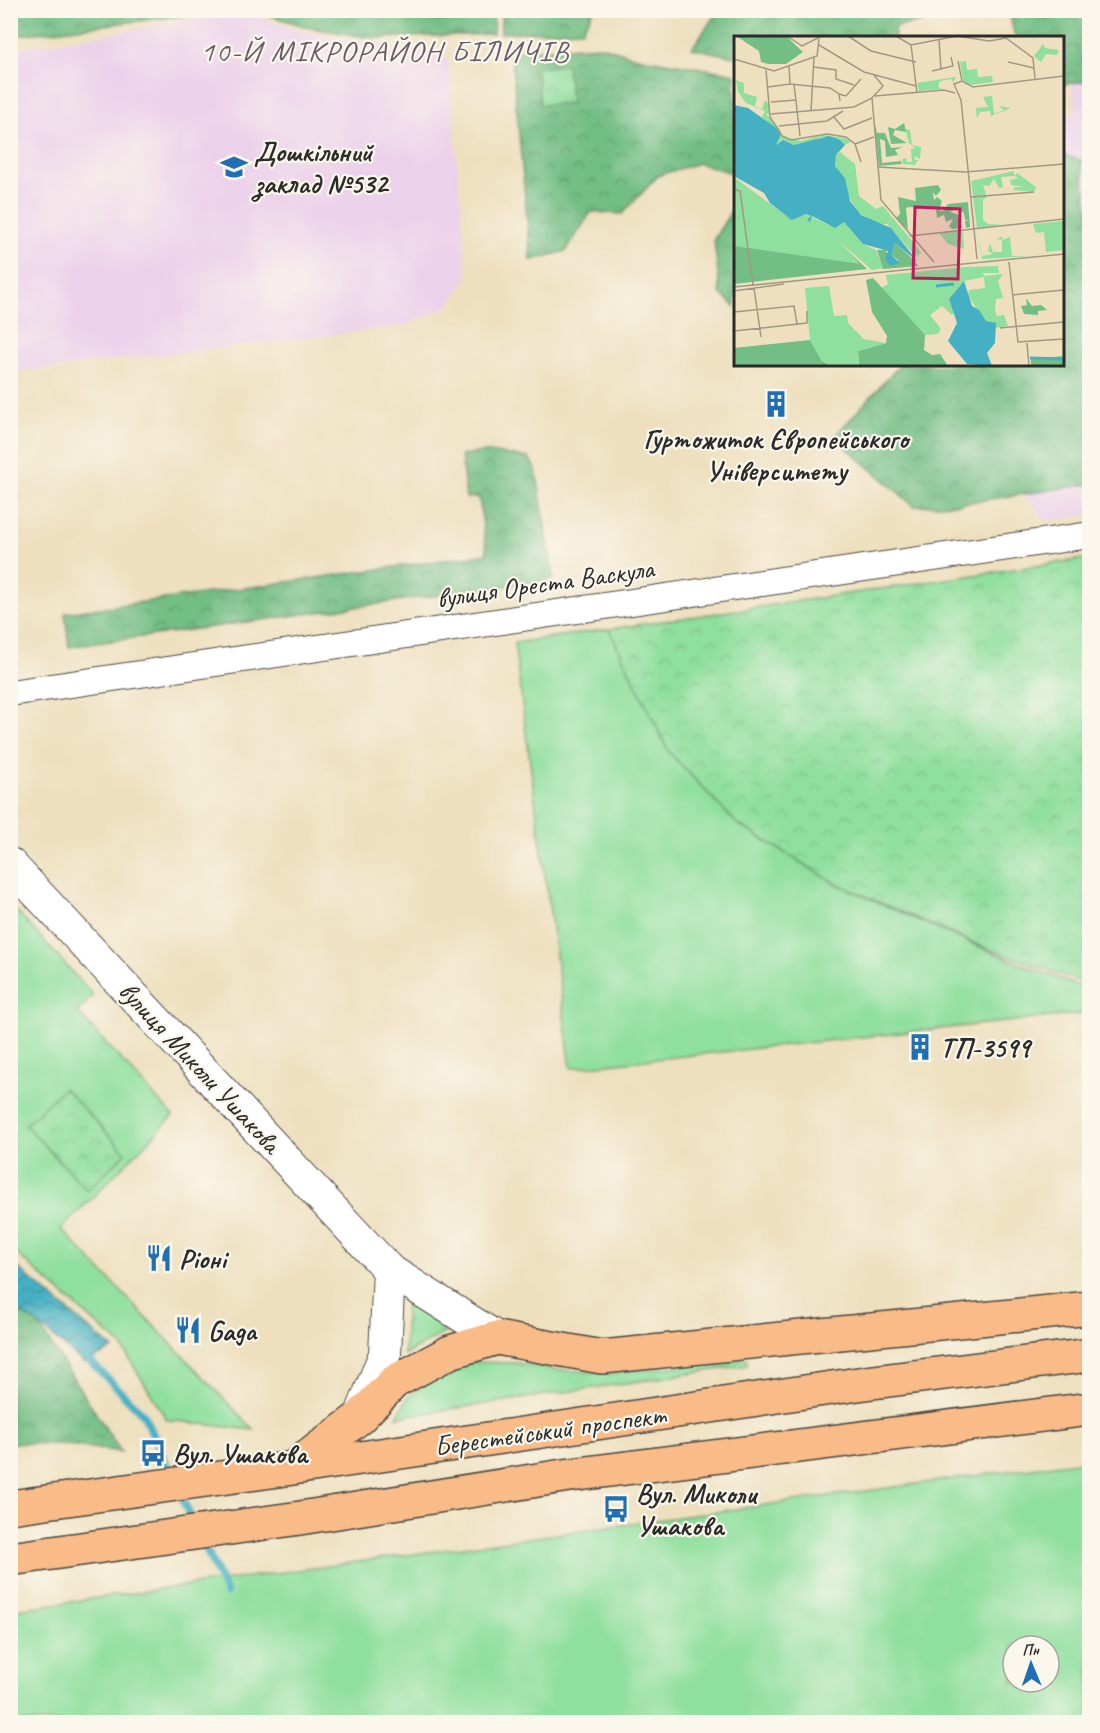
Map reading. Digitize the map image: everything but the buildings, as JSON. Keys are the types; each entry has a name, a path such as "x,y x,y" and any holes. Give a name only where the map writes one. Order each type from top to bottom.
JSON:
{"highway":[{"path":"293,1468 359,1418 394,1382 450,1352 497,1338 602,1358 1089,1308"},
{"name":"Берестейський проспект","path":"10,1507 293,1468 865,1383 1089,1355"},
{"name":"Берестейський проспект","path":"10,1559 242,1526 563,1476 1089,1409"}],"street":[{"name":"вулиця Ореста Васкула","path":"10,693 1089,535"},
{"name":"вулиця Миколи Ушакова","path":"10,864 389,1270 497,1338"},
{"path":"359,1418 385,1354 389,1270"}],"shaded area":[{"name":"Дошкільний заклад №532","path":"243,11 287,27 338,39 378,44 448,58 467,276 449,306 404,326 11,373 11,50"},
{"path":"1061,11 1089,11 1089,515 1046,521 1026,497 1008,366 1064,366 1064,114 1076,112"}],"green space":[{"path":"11,10 223,10 223,11 11,36"},
{"path":"501,10 593,11 582,30 501,33"},
{"path":"718,10 984,11 894,27 895,36 734,36 734,57 692,48"},
{"path":"254,11 494,11 493,34 374,38 311,28"},
{"path":"1009,11 1089,11 1089,81 1064,84 1064,36 1015,36"},
{"path":"601,46 636,57 734,74 734,174 699,163 659,175 622,214 591,212 566,251 531,260 511,51"},
{"path":"567,65 571,103 540,105 537,68"},
{"path":"1064,155 1081,160 1090,223 1089,484 957,504 914,506 834,437 899,366 1064,366"},
{"path":"734,207 734,306 720,293 714,239"},
{"path":"488,452 529,458 536,470 554,579 69,647 65,613 487,554 479,497 466,498 461,455"},
{"path":"1089,558 1089,985 978,945 835,883 736,823 669,752 609,629"},
{"path":"609,629 669,752 736,823 835,883 1020,964 1089,990 1089,1013 571,1068 514,643"},
{"path":"11,905 93,995 77,1012 173,1116 61,1229 254,1430 167,1420 121,1345 11,1249"},
{"path":"64,1088 126,1153 87,1190 25,1125"},
{"path":"406,1298 449,1330 404,1355"},
{"path":"10,1306 38,1324 121,1452 63,1444 11,1443"},
{"path":"747,1359 747,1365 397,1417 406,1400 438,1374 473,1362 516,1363 558,1370 613,1373"},
{"path":"1089,1460 1089,1722 11,1722 11,1610"}],"water":[{"path":"10,1262 113,1349 84,1363 38,1324 11,1306"}],"waterway":[{"path":"81,1352 144,1415 173,1478"},
{"path":"178,1489 195,1527"},
{"path":"201,1538 226,1593"}],"place":[{"name":"Дошкільний заклад №532","path":"234,167"},
{"name":"Гуртожиток Європейського Університету","path":"776,404"},
{"name":"ТП-3599","path":"920,1047"},
{"name":"Ріоні","path":"159,1258"},
{"name":"Gaga","path":"188,1330"},
{"name":"Вул. Ушакова","path":"153,1453"},
{"name":"Вул. Миколи Ушакова","path":"616,1509"}],"district":[{"name":"10-Й МІКРОРАЙОН БІЛИЧІВ","path":"385,51"}]}
